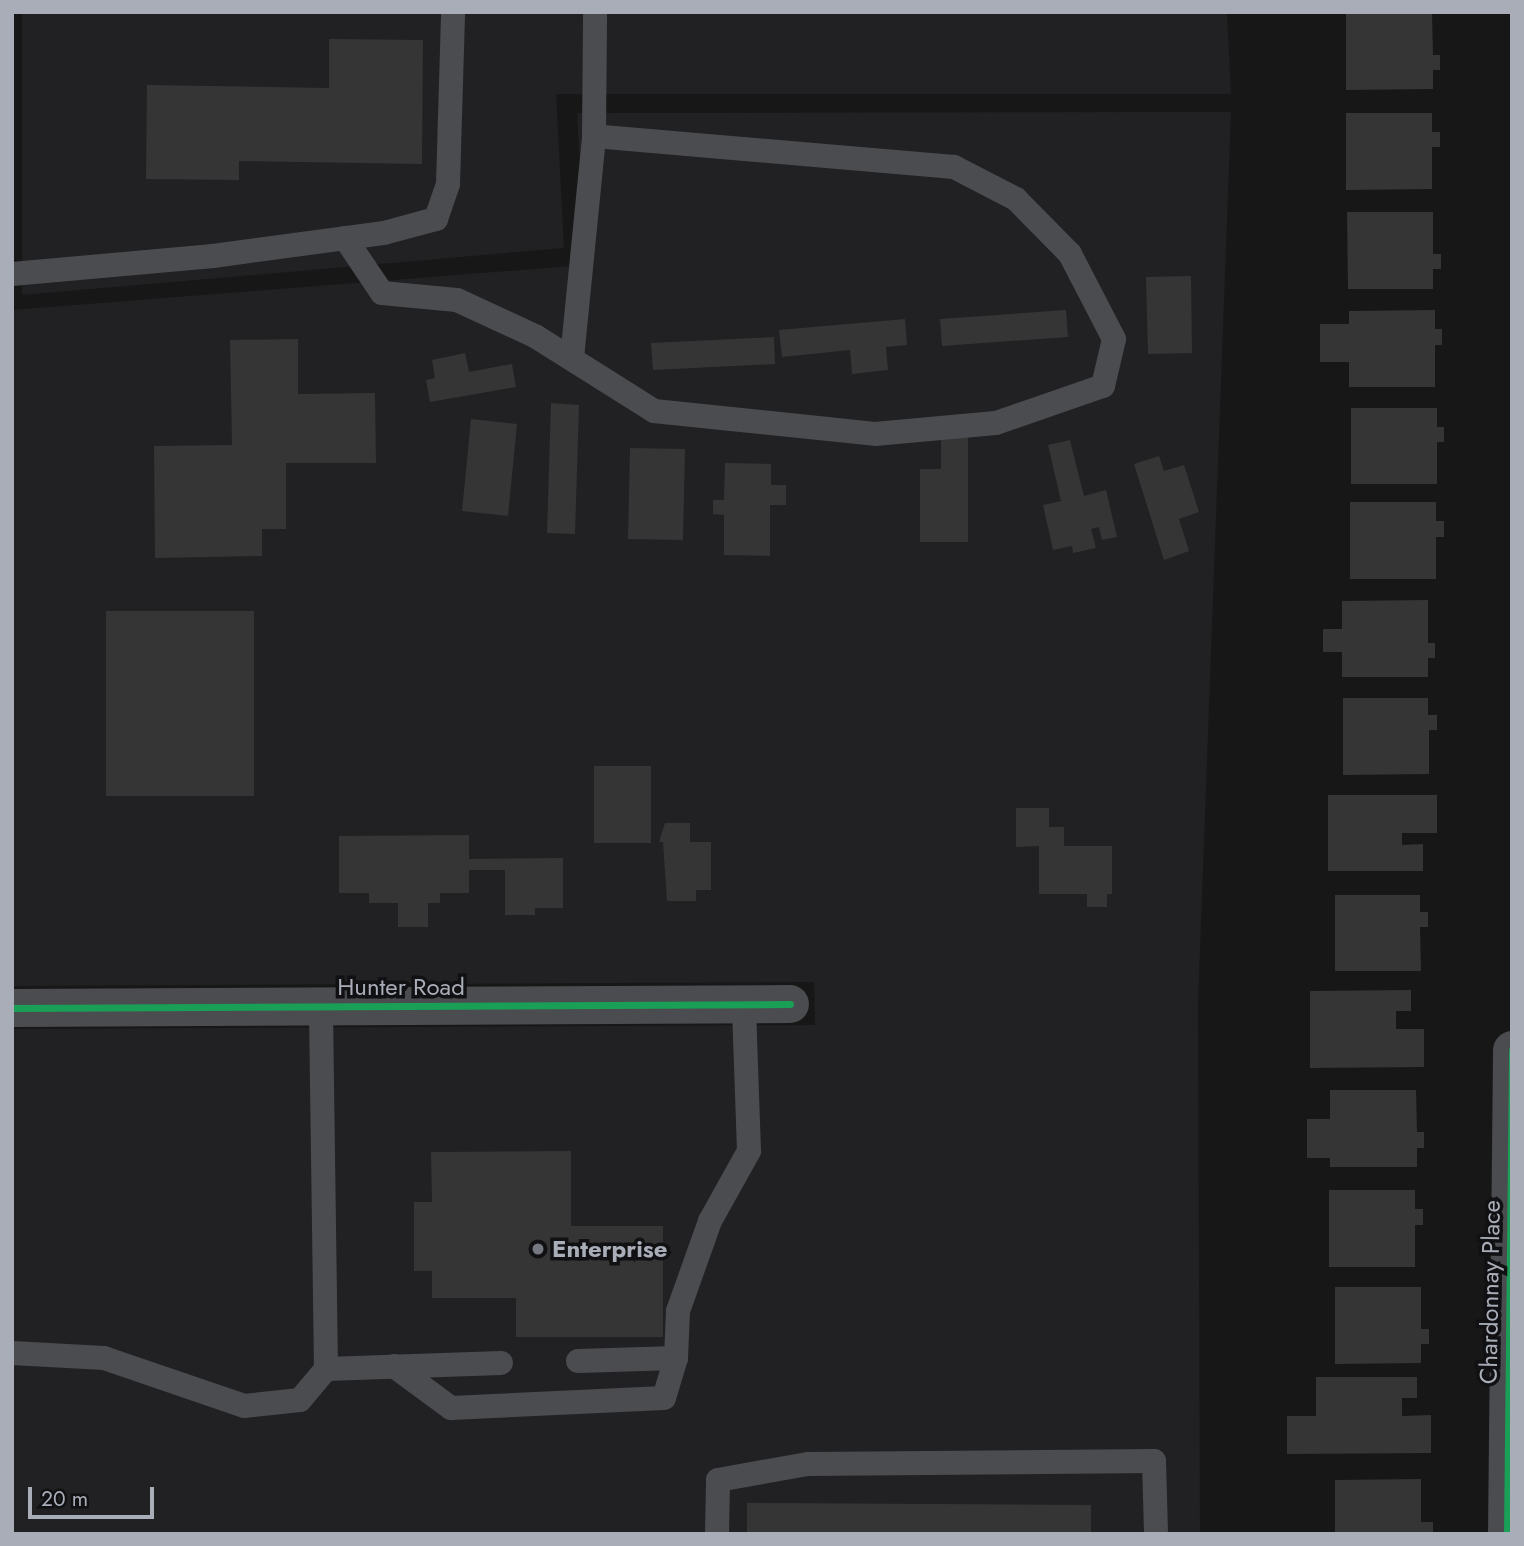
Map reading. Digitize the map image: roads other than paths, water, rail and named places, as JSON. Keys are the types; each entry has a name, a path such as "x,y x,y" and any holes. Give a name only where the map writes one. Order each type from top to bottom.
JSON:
{"street":[{"name":"Hunter Road","path":"12,1008 790,1004"},
{"name":"Chardonnay Place","path":"1507,1534 1512,1050"}],"lane":[{"path":"12,274 345,238 436,219 448,184 453,12"},
{"path":"572,358 594,136 595,12"},
{"path":"345,238 382,293 457,300 572,358 654,411 875,434 996,423 1103,386 1114,339 1070,254 1016,199 954,167 594,136"},
{"path":"394,1366 450,1408 664,1398 676,1358 678,1311 691,1272 710,1221 749,1151 744,1004"},
{"path":"12,1353 104,1358 244,1406 300,1400 326,1369 321,1006"},
{"path":"578,1361 676,1358"},
{"path":"326,1369 500,1363"},
{"path":"717,1534 718,1480 808,1464 1154,1461 1156,1534"}],"place":[{"name":"Enterprise","path":"538,1249"}]}
